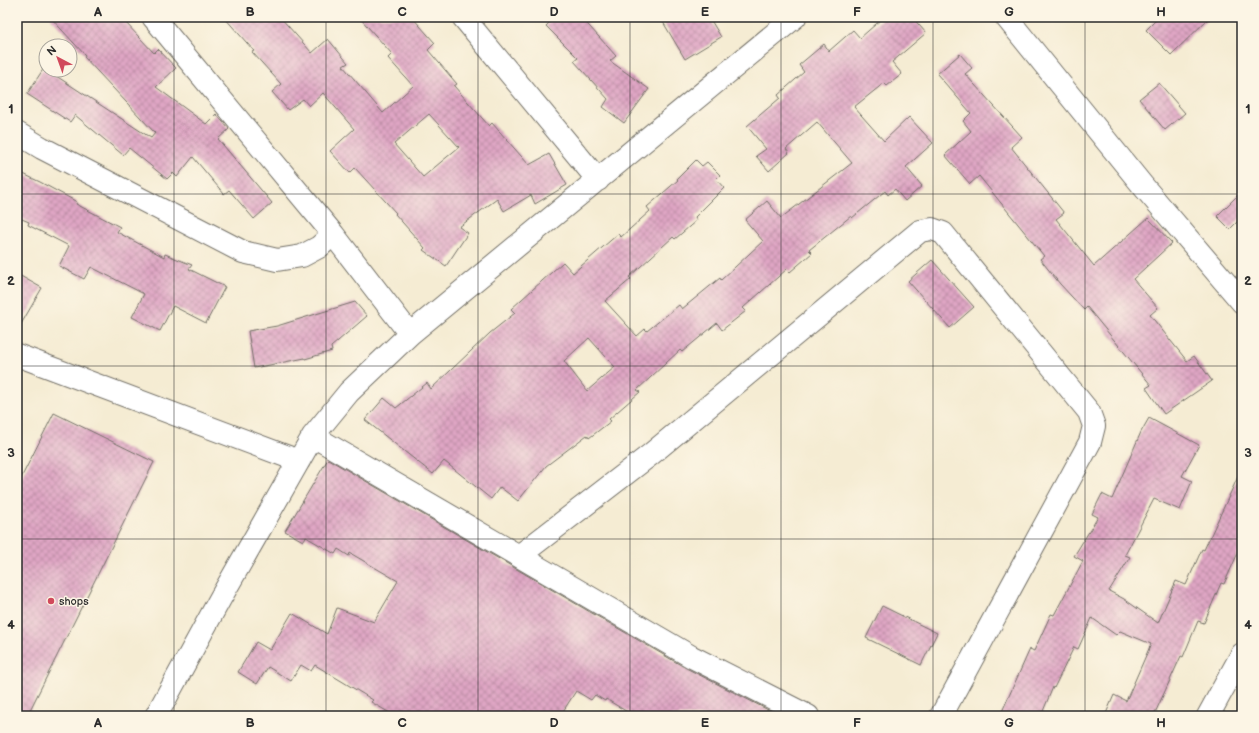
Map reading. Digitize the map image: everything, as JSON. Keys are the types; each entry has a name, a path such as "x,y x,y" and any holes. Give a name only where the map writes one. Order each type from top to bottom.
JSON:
{"street":[{"path":"153,17 333,234 410,334"},
{"path":"463,17 598,180"},
{"path":"1006,17 1143,186 1242,302"},
{"path":"156,716 220,599 299,461 314,436 348,392 410,334 598,180 780,22"},
{"path":"17,133 42,148 243,252 277,260 302,256 319,247 333,234"},
{"path":"519,556 650,455 920,231 932,229 944,233 1089,412 1094,426 1090,442 941,716"},
{"path":"17,355 299,461"},
{"path":"314,436 692,657 808,716"},
{"path":"1208,716 1242,654"}],"building":[{"path":"50,17 125,17 125,22 154,53 158,49 176,68 156,87 206,124 216,114 229,129 218,139 272,203 254,219 229,190 224,194 193,157 177,177 173,173 167,179 129,148 123,155 75,115 70,122 27,94 38,77 59,78 151,138 155,133 84,57 85,55 78,47 78,38 69,38"},
{"path":"224,17 280,17 312,53 328,39 348,63 343,66 383,113 413,86 388,58 392,54 359,17 412,17 435,43 428,50 457,84 454,86 489,126 492,123 529,165 549,154 567,185 535,204 531,195 504,211 497,199 459,227 468,233 446,266 423,250 425,248 395,214 396,213 355,168 350,173 330,151 354,129 323,93 309,106 303,99 288,110 272,92 281,84 252,52 254,51","holes":["429,114 459,147 423,177 394,144"]},
{"path":"555,17 581,17 616,56 610,61 649,89 624,123 603,107 608,99 574,61 578,58 546,26"},
{"path":"660,17 709,17 721,37 685,59"},
{"path":"884,17 912,17 926,33 892,62 902,74 887,86 884,83 854,107 884,141 909,117 933,143 906,167 922,186 905,201 895,189 888,195 885,191 852,218 851,216 809,250 812,253 790,272 787,269 743,308 746,311 722,330 717,323 682,352 680,350 637,390 640,392 609,419 611,421 589,438 587,435 546,466 518,501 500,487 491,499 444,461 433,474 365,420 384,398 396,408 427,383 431,389 490,333 515,313 511,309 563,262 573,273 618,234 621,237 650,211 647,207 678,180 677,179 696,160 702,166 707,162 720,175 716,179 724,188 695,217 697,220 675,239 673,237 629,277 631,279 605,301 637,336 645,329 647,331 679,305 682,309 720,278 721,280 763,241 745,220 767,201 781,218 852,163 817,122 786,149 789,153 769,171 756,156 766,149 747,126 780,98 778,95 804,72 799,65 824,44 829,51 853,30 860,38","holes":["589,338 615,367 587,391 564,361"]},
{"path":"1159,17 1210,17 1171,55 1146,30"},
{"path":"960,54 972,68 965,74 1022,137 1011,147 1064,213 1056,219 1094,266 1148,218 1172,243 1133,279 1158,308 1150,315 1187,361 1194,356 1212,381 1164,414 1146,388 1151,385 1087,307 1084,310 1060,284 1040,259 1044,256 979,176 970,184 945,155 971,131 963,121 971,113 937,74"},
{"path":"1159,83 1185,113 1165,130 1139,99"},
{"path":"17,171 77,202 76,204 120,227 117,232 164,257 165,254 192,265 189,269 225,287 206,323 173,306 160,331 132,317 144,294 91,267 84,279 59,266 69,246 28,225 29,222 17,217"},
{"path":"1242,191 1242,217 1230,229 1217,216"},
{"path":"932,260 974,307 950,328 908,281"},
{"path":"17,274 42,288 17,331"},
{"path":"355,302 367,316 331,347 332,351 305,359 254,368 248,331 277,326"},
{"name":"shops","path":"54,413 154,462 27,716 17,716 17,486"},
{"path":"1149,418 1199,445 1182,476 1192,481 1180,510 1154,499 1125,555 1130,557 1109,591 1124,599 1158,623 1176,581 1186,585 1242,468 1242,544 1224,584 1221,583 1204,623 1198,621 1183,657 1181,656 1155,713 1161,716 1105,716 1114,695 1126,701 1151,644 1120,631 1116,635 1092,618 1078,649 1074,647 1054,688 1053,687 1041,716 1000,716 1030,649 1034,651 1051,614 1054,615 1083,561 1074,556 1098,517 1092,514 1102,494 1112,499 1141,432"},
{"path":"328,459 686,668 780,716 634,716 606,699 605,701 595,695 591,700 576,691 560,716 395,716 371,702 373,700 315,665 311,671 301,665 291,681 268,667 257,684 238,672 256,642 270,650 292,613 327,634 337,608 374,622 398,581 350,553 349,556 338,549 335,554 306,537 303,541 285,531"},
{"path":"882,606 937,633 921,665 866,638"}],"place":[{"name":"shops","path":"51,601"}]}
